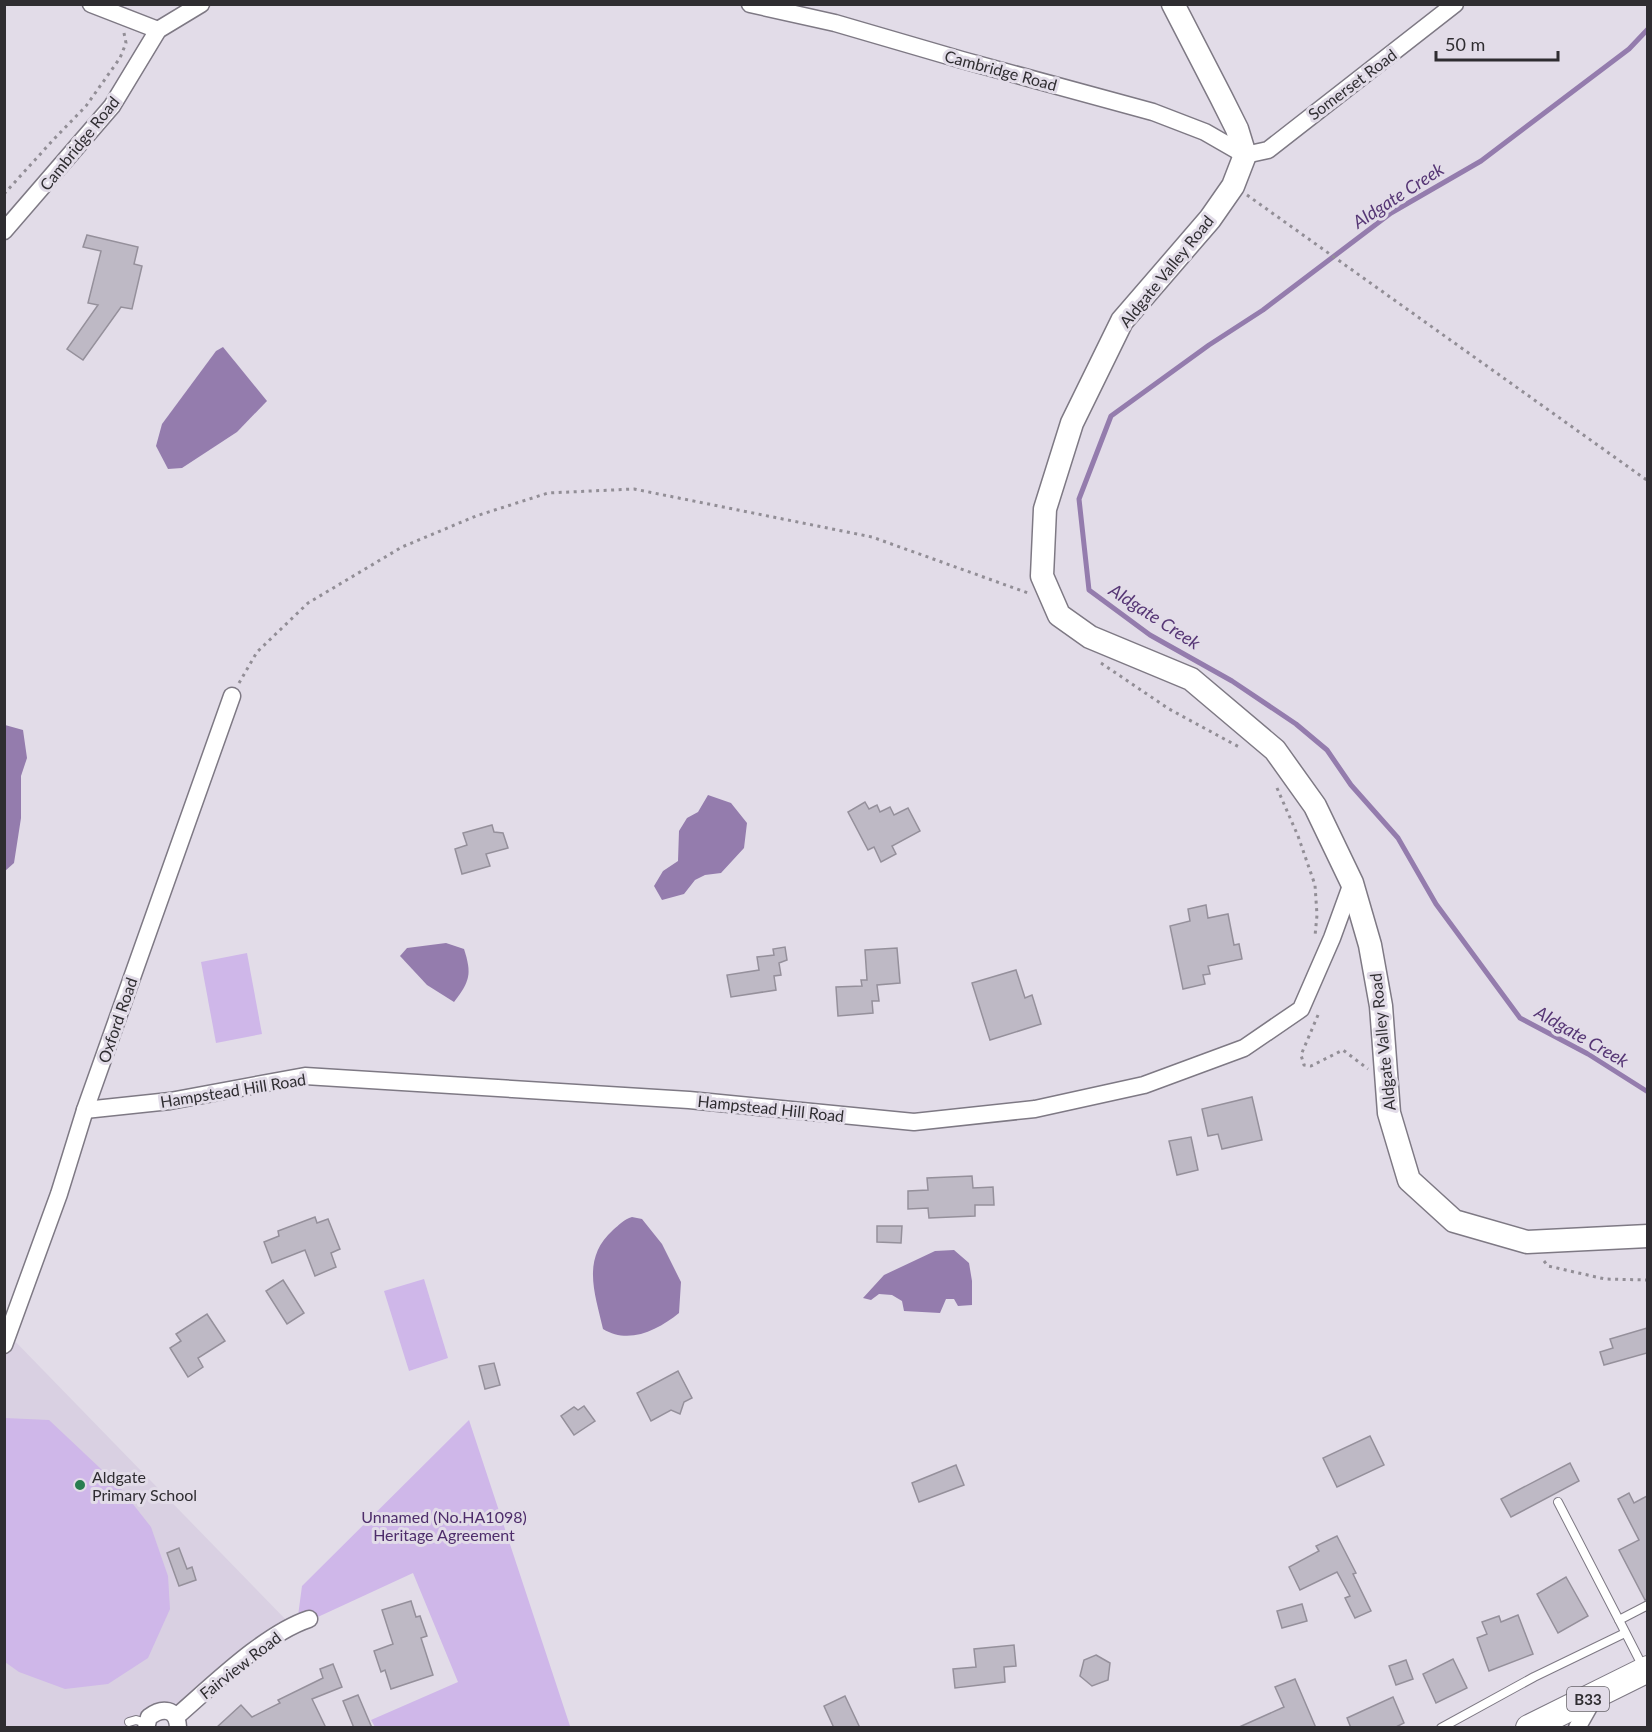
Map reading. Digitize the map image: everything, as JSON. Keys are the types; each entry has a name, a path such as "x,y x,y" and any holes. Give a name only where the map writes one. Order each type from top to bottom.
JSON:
{"main road":[{"name":"B33","path":"1529,1728 1646,1670"}],"street":[{"path":"91,4 158,30"},
{"name":"Cambridge Road","path":"4,231 112,106 158,30 201,4"},
{"name":"Cambridge Road","path":"750,4 835,23 1152,112 1205,132 1245,155"},
{"path":"1173,4 1237,129 1245,155"},
{"name":"Somerset Road","path":"1245,155 1268,150 1341,91 1455,7 1455,4"},
{"name":"Aldgate Valley Road","path":"1245,155 1233,186 1210,219 1122,321 1072,423 1045,509 1042,576 1059,615 1090,637 1191,679 1275,750 1315,806 1352,883 1370,945 1381,1006 1389,1113 1409,1180 1454,1221 1527,1242 1647,1236"},
{"name":"Oxford Road","path":"4,1345 59,1194 85,1110 232,696"},
{"name":"Hampstead Hill Road","path":"85,1110 170,1101 305,1076 689,1100 914,1122 1035,1109 1144,1085 1244,1048 1301,1009 1320,967 1352,883"},
{"name":"Fairview Road","path":"177,1722 240,1662 291,1624 309,1618"},
{"path":"1577,1728 1595,1695"},
{"path":"140,1724 161,1710 167,1710 177,1722"}],"lane":[{"path":"1558,1502 1646,1670"},
{"path":"1619,1620 1647,1605"},
{"path":"1441,1728 1534,1677 1625,1633"}],"path":[{"path":"4,194 86,106 120,58 126,43 119,14"},
{"path":"1233,186 1647,481"},
{"path":"232,696 257,652 308,603 402,547 476,516 548,493 634,489 872,537 1053,601"},
{"path":"1090,637 1088,649 1102,665 1168,709 1243,749"},
{"path":"1275,784 1298,836 1315,885 1317,915 1314,943 1320,967"},
{"path":"1319,1010 1301,1055 1304,1065 1311,1066 1343,1050 1359,1064 1387,1082"},
{"path":"1527,1242 1548,1266 1605,1279 1647,1280"}],"shaded area":[{"path":"223,347 267,401 237,432 182,468 168,469 156,446 162,424 216,351"},
{"path":"5,725 23,730 27,758 21,776 21,818 14,863 5,871"},
{"path":"708,795 731,803 747,823 744,848 721,873 705,875 695,880 684,894 662,900 654,886 663,871 678,861 679,831 687,818 698,812"},
{"path":"446,943 464,949 469,971 466,983 454,1002 427,985 400,956 407,948"},
{"path":"632,1217 642,1219 662,1244 681,1282 679,1313 653,1330 623,1336 603,1329 593,1277 597,1253 603,1241 622,1222"},
{"path":"954,1250 969,1263 972,1305 958,1306 954,1299 946,1299 940,1313 904,1311 902,1301 892,1295 879,1294 871,1300 863,1298 884,1275 935,1251"},
{"name":"Aldgate Primary School","path":"8,1334 291,1625 172,1713 146,1727 5,1727 4,1345"}],"green space":[{"path":"247,953 262,1034 216,1043 201,962"},
{"path":"424,1279 448,1358 409,1371 384,1291"},
{"path":"5,1418 49,1420 118,1485 151,1527 168,1576 170,1609 148,1658 108,1684 65,1689 19,1672 5,1662"},
{"name":"Unnamed (No.HA1098) Heritage Agreement","path":"469,1420 570,1726 568,1728 375,1727 371,1720 458,1682 413,1573 281,1634 298,1616 302,1586"}],"building":[{"path":"87,235 138,247 134,264 142,266 132,309 121,307 83,360 67,349 98,305 88,303 101,251 83,247"},
{"path":"865,802 869,809 877,805 880,812 890,807 894,815 908,808 920,831 892,846 896,854 881,862 874,847 868,850 848,812"},
{"path":"492,825 494,832 503,833 508,848 486,854 490,866 462,874 455,849 467,845 463,833"},
{"path":"1206,905 1208,918 1228,914 1234,945 1239,944 1242,959 1208,966 1210,974 1203,975 1205,984 1183,989 1170,926 1190,921 1188,909"},
{"path":"785,947 787,960 779,963 781,975 774,976 776,990 731,997 727,975 759,970 757,957 774,955 773,949"},
{"path":"897,948 900,983 877,985 879,1001 872,1001 873,1013 838,1016 836,987 862,986 861,980 867,980 865,950"},
{"path":"1016,970 1025,998 1032,995 1041,1024 990,1040 972,983"},
{"path":"1252,1097 1262,1140 1222,1149 1218,1134 1208,1136 1202,1109"},
{"path":"1191,1137 1198,1170 1177,1175 1169,1141"},
{"path":"972,1176 973,1188 993,1187 994,1205 975,1205 975,1216 929,1218 928,1208 908,1209 908,1191 928,1190 927,1178"},
{"path":"315,1217 317,1223 328,1219 340,1249 331,1253 336,1267 315,1276 305,1250 272,1263 264,1242 279,1236 278,1231"},
{"path":"877,1226 902,1226 901,1243 877,1242"},
{"path":"283,1280 304,1313 287,1324 266,1291"},
{"path":"207,1314 225,1341 198,1358 203,1367 188,1377 170,1348 181,1341 176,1334"},
{"path":"1647,1328 1647,1353 1604,1365 1600,1352 1613,1348 1610,1339"},
{"path":"494,1363 500,1385 485,1389 479,1366"},
{"path":"678,1371 692,1398 684,1402 680,1414 671,1410 651,1421 637,1393"},
{"path":"584,1406 595,1421 574,1435 561,1416 574,1407 578,1410"},
{"path":"1370,1436 1384,1465 1337,1487 1323,1458"},
{"path":"1570,1463 1579,1481 1511,1517 1501,1499"},
{"path":"956,1465 964,1485 919,1502 912,1483"},
{"path":"1629,1493 1634,1503 1647,1496 1647,1599 1645,1600 1619,1550 1639,1540 1618,1499"},
{"path":"1337,1536 1356,1573 1353,1574 1371,1611 1355,1618 1345,1598 1350,1596 1337,1572 1300,1590 1289,1567 1319,1551 1316,1546"},
{"path":"179,1548 187,1569 192,1567 196,1580 179,1586 167,1553"},
{"path":"1566,1577 1588,1616 1558,1633 1537,1594"},
{"path":"411,1601 416,1617 420,1616 427,1636 421,1638 433,1675 391,1689 385,1670 381,1672 374,1651 393,1644 382,1610"},
{"path":"1302,1604 1307,1621 1282,1628 1277,1611"},
{"path":"1518,1615 1533,1654 1489,1671 1477,1638 1487,1634 1482,1622 1499,1616 1501,1622"},
{"path":"1014,1645 1016,1666 1004,1667 1005,1682 955,1688 953,1669 976,1667 974,1649"},
{"path":"1096,1655 1110,1663 1108,1680 1092,1686 1080,1676 1084,1660"},
{"path":"1453,1659 1467,1688 1436,1703 1423,1674"},
{"path":"1406,1660 1413,1679 1396,1685 1389,1666"},
{"path":"333,1664 342,1687 312,1699 326,1728 216,1728 241,1705 252,1717 280,1703 278,1700 323,1678 320,1669"},
{"path":"1295,1679 1316,1728 1237,1728 1284,1707 1275,1687"},
{"path":"358,1695 372,1728 354,1728 343,1701"},
{"path":"845,1696 860,1728 834,1728 824,1706"},
{"path":"1393,1697 1404,1723 1394,1728 1351,1728 1347,1718"}],"waterway":[{"name":"Aldgate Creek","path":"1648,29 1629,49 1481,161 1391,213 1263,310 1209,345 1111,416 1079,499 1089,590 1150,635 1232,681 1296,724 1327,750 1351,785 1398,838 1436,904 1520,1018 1588,1054 1648,1092"}],"place":[{"name":"Aldgate Primary School","path":"80,1485"}]}
